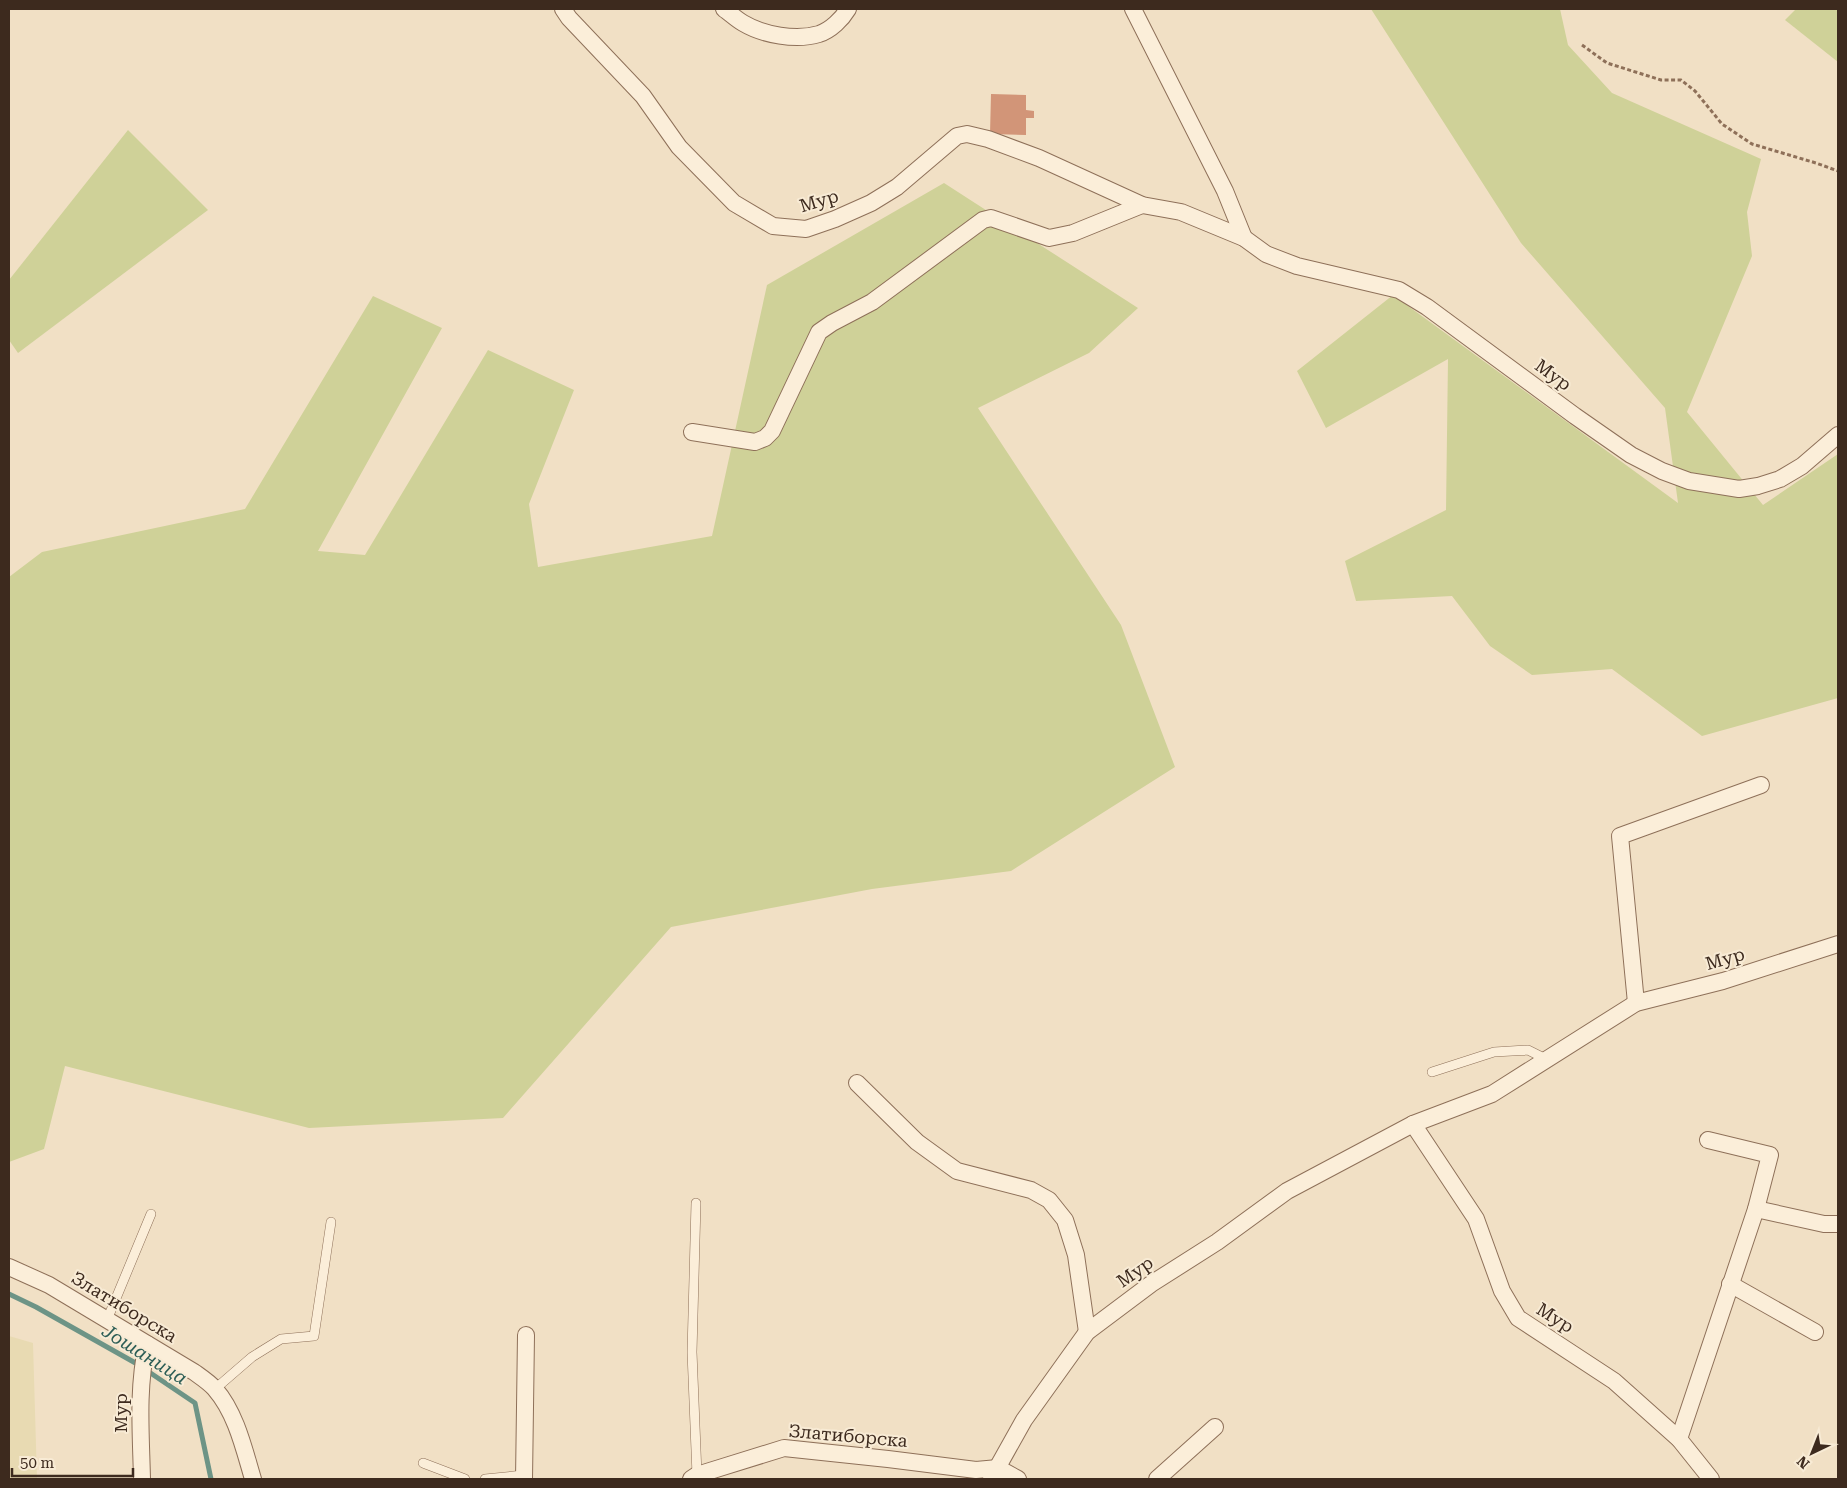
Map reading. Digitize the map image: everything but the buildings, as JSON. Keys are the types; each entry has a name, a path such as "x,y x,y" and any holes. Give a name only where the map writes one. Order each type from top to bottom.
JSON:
{"street":[{"name":"Мур","path":"563,9 569,18 643,96 679,147 734,203 773,226 806,229 871,203 897,187 958,136 967,134 997,142 1039,158 1142,205 1181,212 1244,238 1266,254 1297,266 1399,290 1427,307 1575,416 1632,455 1662,471 1689,481 1717,487 1739,489 1758,486 1780,479 1802,466 1838,436"},
{"path":"724,9 743,23 768,33 793,37 819,34 832,27 848,9"},
{"path":"1133,9 1224,191 1244,238"},
{"path":"692,432 755,442 766,438 772,431 819,332 872,302 984,220 991,218 1049,238 1073,233 1142,205"},
{"path":"1636,1003 1620,836 1761,785"},
{"name":"Мур","path":"994,1474 1024,1420 1088,1332 1151,1284 1217,1242 1287,1191 1413,1124 1492,1094 1636,1003 1723,981 1838,944"},
{"path":"857,1083 916,1142 957,1171 1031,1190 1049,1200 1065,1220 1076,1255 1088,1332"},
{"name":"Мур","path":"1413,1124 1476,1219 1502,1291 1518,1318 1565,1347 1614,1381 1679,1440 1711,1479"},
{"path":"1679,1440 1756,1209 1770,1155 1708,1140"},
{"path":"1756,1209 1824,1224 1838,1224"},
{"name":"Златиборска","path":"9,1267 49,1285 106,1320 146,1348 194,1372 215,1388 228,1407 244,1447 253,1479"},
{"path":"1730,1284 1815,1332"},
{"path":"524,1477 526,1335"},
{"name":"Мур","path":"142,1479 140,1396 146,1348"},
{"path":"1157,1479 1215,1427"},
{"name":"Златиборска","path":"694,1477 784,1448 888,1459 994,1474"},
{"path":"994,1474 1018,1479"}],"lane":[{"path":"1432,1072 1494,1052 1528,1050 1546,1059"},
{"name":"Златиборска","path":"694,1477 692,1352 696,1202"},
{"path":"106,1320 150,1214"},
{"path":"215,1388 252,1358 281,1339 314,1336 331,1222"},
{"path":"423,1463 465,1479"},
{"path":"485,1479 524,1477"}],"path":[{"path":"1582,45 1606,63 1660,80 1681,80 1695,91 1722,124 1752,144 1838,171"}],"shaded area":[{"path":"9,1336 33,1343 37,1479 9,1479"}],"green space":[{"path":"1371,9 1560,9 1568,45 1612,93 1761,159 1747,212 1752,256 1687,412 1763,505 1838,454 1838,698 1702,736 1612,669 1532,675 1490,646 1452,596 1356,601 1345,561 1446,510 1448,359 1326,428 1297,371 1393,295 1678,503 1665,408 1521,243"},
{"path":"1796,9 1838,9 1838,62 1785,20"},
{"path":"128,130 208,210 18,353 9,340 9,280"},
{"path":"944,183 1138,308 1089,353 978,408 1121,625 1175,767 1011,871 872,889 671,927 503,1118 309,1128 65,1066 44,1149 9,1162 9,577 42,552 245,509 373,296 442,328 318,551 365,555 488,350 574,390 529,504 538,567 712,536 767,285"}],"waterway":[{"name":"Јошаница","path":"9,1294 36,1307 139,1365"},
{"name":"Јошаница","path":"146,1370 195,1403 211,1479"}]}
